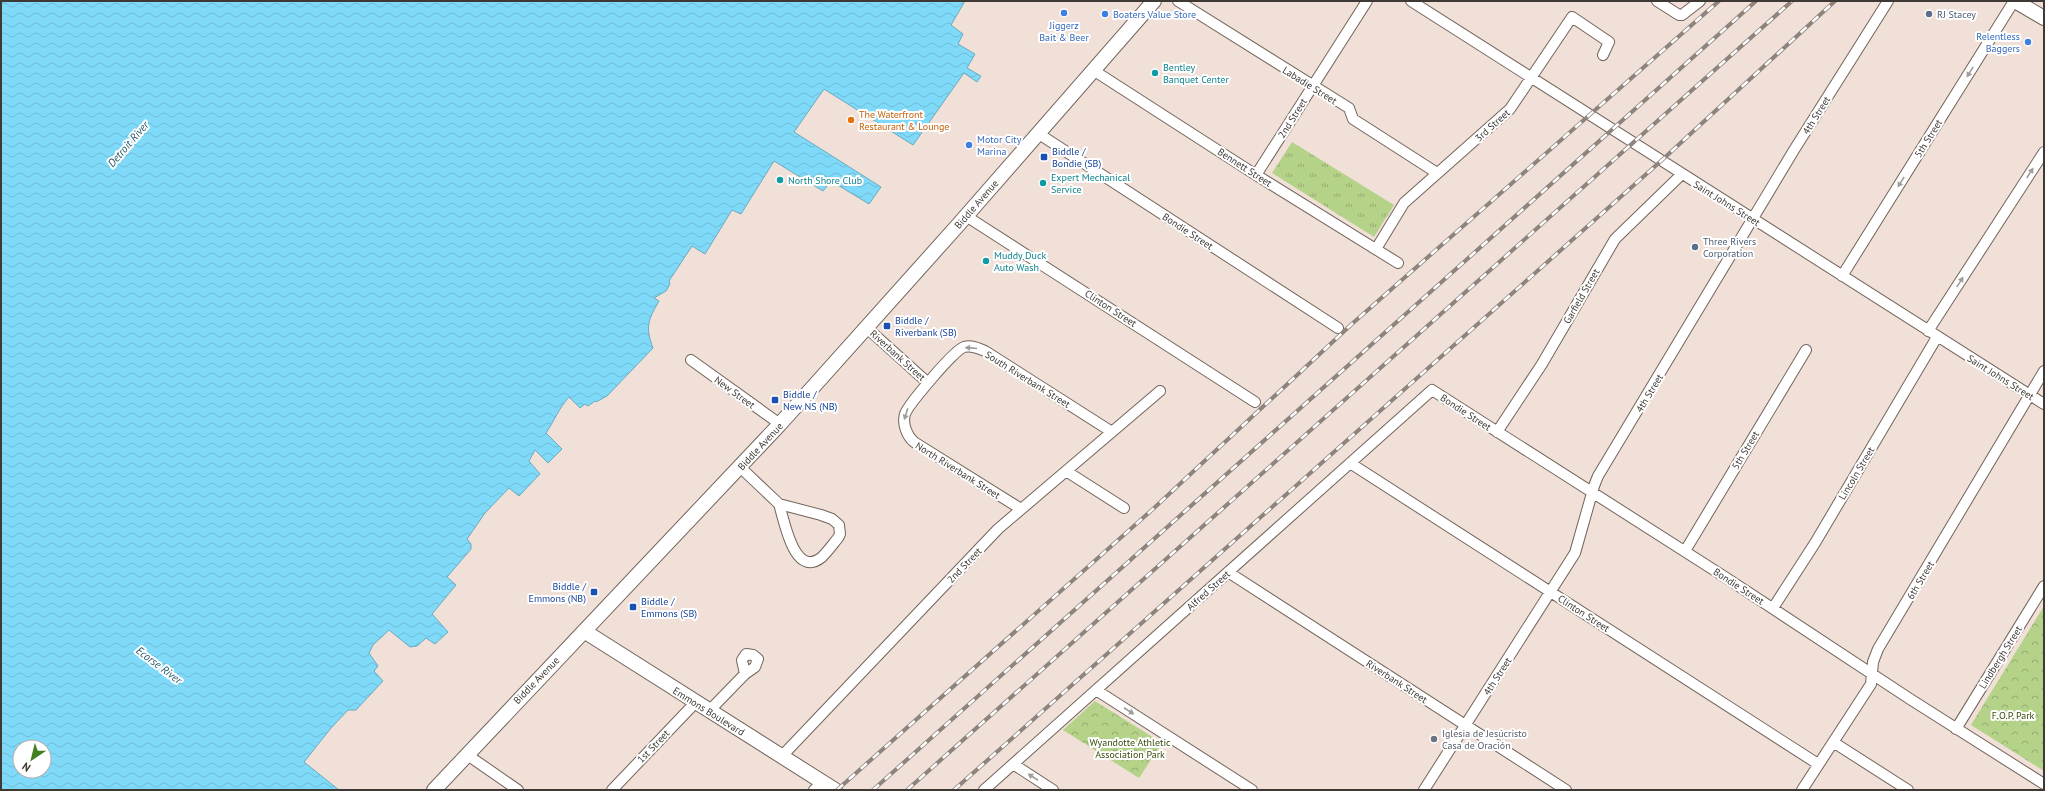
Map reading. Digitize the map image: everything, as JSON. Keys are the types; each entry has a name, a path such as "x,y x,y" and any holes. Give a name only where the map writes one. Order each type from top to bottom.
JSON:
{"main road":[{"name":"Biddle Avenue","path":"434,790 466,754 780,424 867,328 1154,1"},
{"path":"2015,1 2042,14"},
{"name":"Emmons Boulevard","path":"584,631 636,662 695,703 782,756 818,786 835,790"}],"street":[{"name":"Labadie Street","path":"1178,1 1349,108 1353,119 1437,173"},
{"name":"2nd Street","path":"1256,175 1367,1"},
{"name":"Saint Johns Street","path":"1411,1 2044,404"},
{"path":"1657,1 1679,15 1685,15 1700,1"},
{"name":"4th Street","path":"1424,790 1575,553 1598,476 1752,219 1888,1"},
{"name":"5th Street","path":"1842,276 2015,1"},
{"name":"3rd Street","path":"1376,249 1404,203 1506,113 1572,17 1609,42 1603,54"},
{"name":"Bennett Street","path":"1093,70 1256,175 1398,263"},
{"name":"Bondie Street","path":"1038,134 1338,328"},
{"name":"Lincoln Street","path":"1773,608 1815,544 1933,334 2044,152"},
{"name":"Garfield Street","path":"1498,432 1542,364 1615,238 1682,174"},
{"name":"Clinton Street","path":"966,216 1255,402"},
{"name":"Riverbank Street","path":"867,328 928,383"},
{"name":"South Riverbank Street","path":"928,383 959,349 964,347 978,348 1112,432"},
{"name":"5th Street","path":"1685,551 1806,350"},
{"name":"New Street","path":"691,360 780,424"},
{"name":"6th Street","path":"1802,790 1871,684 1873,662 1878,649 2044,371"},
{"name":"North Riverbank Street","path":"928,383 912,402 905,414 905,427 911,439 1021,510"},
{"name":"Bondie Street","path":"1432,390 1685,551 1956,729 2044,784"},
{"name":"Alfred Street","path":"984,790 1432,390"},
{"name":"2nd Street","path":"782,756 998,529 1160,391"},
{"name":"Clinton Street","path":"1350,463 1818,764"},
{"path":"740,467 779,504 832,518 839,525 840,534 838,538 821,557 813,561 806,561 799,558 790,542 779,504"},
{"path":"1066,470 1124,508"},
{"name":"Riverbank Street","path":"1228,572 1566,790"},
{"name":"Lindbergh Street","path":"1956,729 2044,586"},
{"path":"709,711 745,674"},
{"path":"1096,690 1252,790"},
{"name":"1st Street","path":"612,790 695,703"},
{"path":"1833,742 1908,790"},
{"path":"466,754 518,790"},
{"path":"1013,764 1053,790"}],"green space":[{"path":"1292,142 1394,205 1374,237 1272,173"},
{"name":"F.O.P. Park","path":"2044,606 2044,771 1971,725"},
{"name":"Wyandotte Athletic Association Park","path":"1095,701 1162,743 1139,778 1063,730"}],"water":[{"path":"1,1 965,1 951,25 963,34 958,44 975,54 967,68 981,76 977,82 964,73 913,145 824,89 794,132 881,187 869,204 831,181 823,191 774,161 741,214 732,210 705,254 692,246 669,281 670,284 666,291 654,298 659,301 652,313 648,329 653,348 607,396 588,406 585,404 580,408 569,397 565,401 546,433 562,449 548,463 535,450 529,461 540,474 519,496 509,488 485,513 467,539 471,544 471,549 447,577 456,585 432,614 448,632 435,644 426,638 417,646 410,647 389,630 373,645 369,653 378,666 374,671 383,681 356,710 348,710 331,728 304,762 339,790 1,790"}],"railway":[{"path":"837,790 1153,509 1353,323 1719,1"},
{"path":"873,790 1756,1"},
{"path":"907,790 1792,1"},
{"path":"954,790 1661,161 1835,1"}],"place":[{"name":"Jiggerz Bait & Beer","path":"1064,13"},
{"name":"Boaters Value Store","path":"1105,14"},
{"name":"RJ Stacey","path":"1929,14"},
{"name":"Relentless Baggers","path":"2028,42"},
{"name":"Bentley Banquet Center","path":"1155,73"},
{"name":"The Waterfront Restaurant & Lounge","path":"851,120"},
{"name":"Motor City Marina","path":"969,145"},
{"name":"Biddle / Bondie (SB)","path":"1044,157"},
{"name":"North Shore Club","path":"780,180"},
{"name":"Expert Mechanical Service","path":"1043,183"},
{"name":"Three Rivers Corporation","path":"1695,247"},
{"name":"Muddy Duck Auto Wash","path":"986,261"},
{"name":"Biddle / Riverbank (SB)","path":"887,326"},
{"name":"Biddle / New NS (NB)","path":"775,400"},
{"name":"Biddle / Emmons (NB)","path":"594,592"},
{"name":"Biddle / Emmons (SB)","path":"633,607"},
{"name":"Iglesia de Jesúcristo Casa de Oración","path":"1434,739"}],"water label":[{"name":"Detroit River","path":"128,144"},
{"name":"Ecorse River","path":"159,665"}]}
